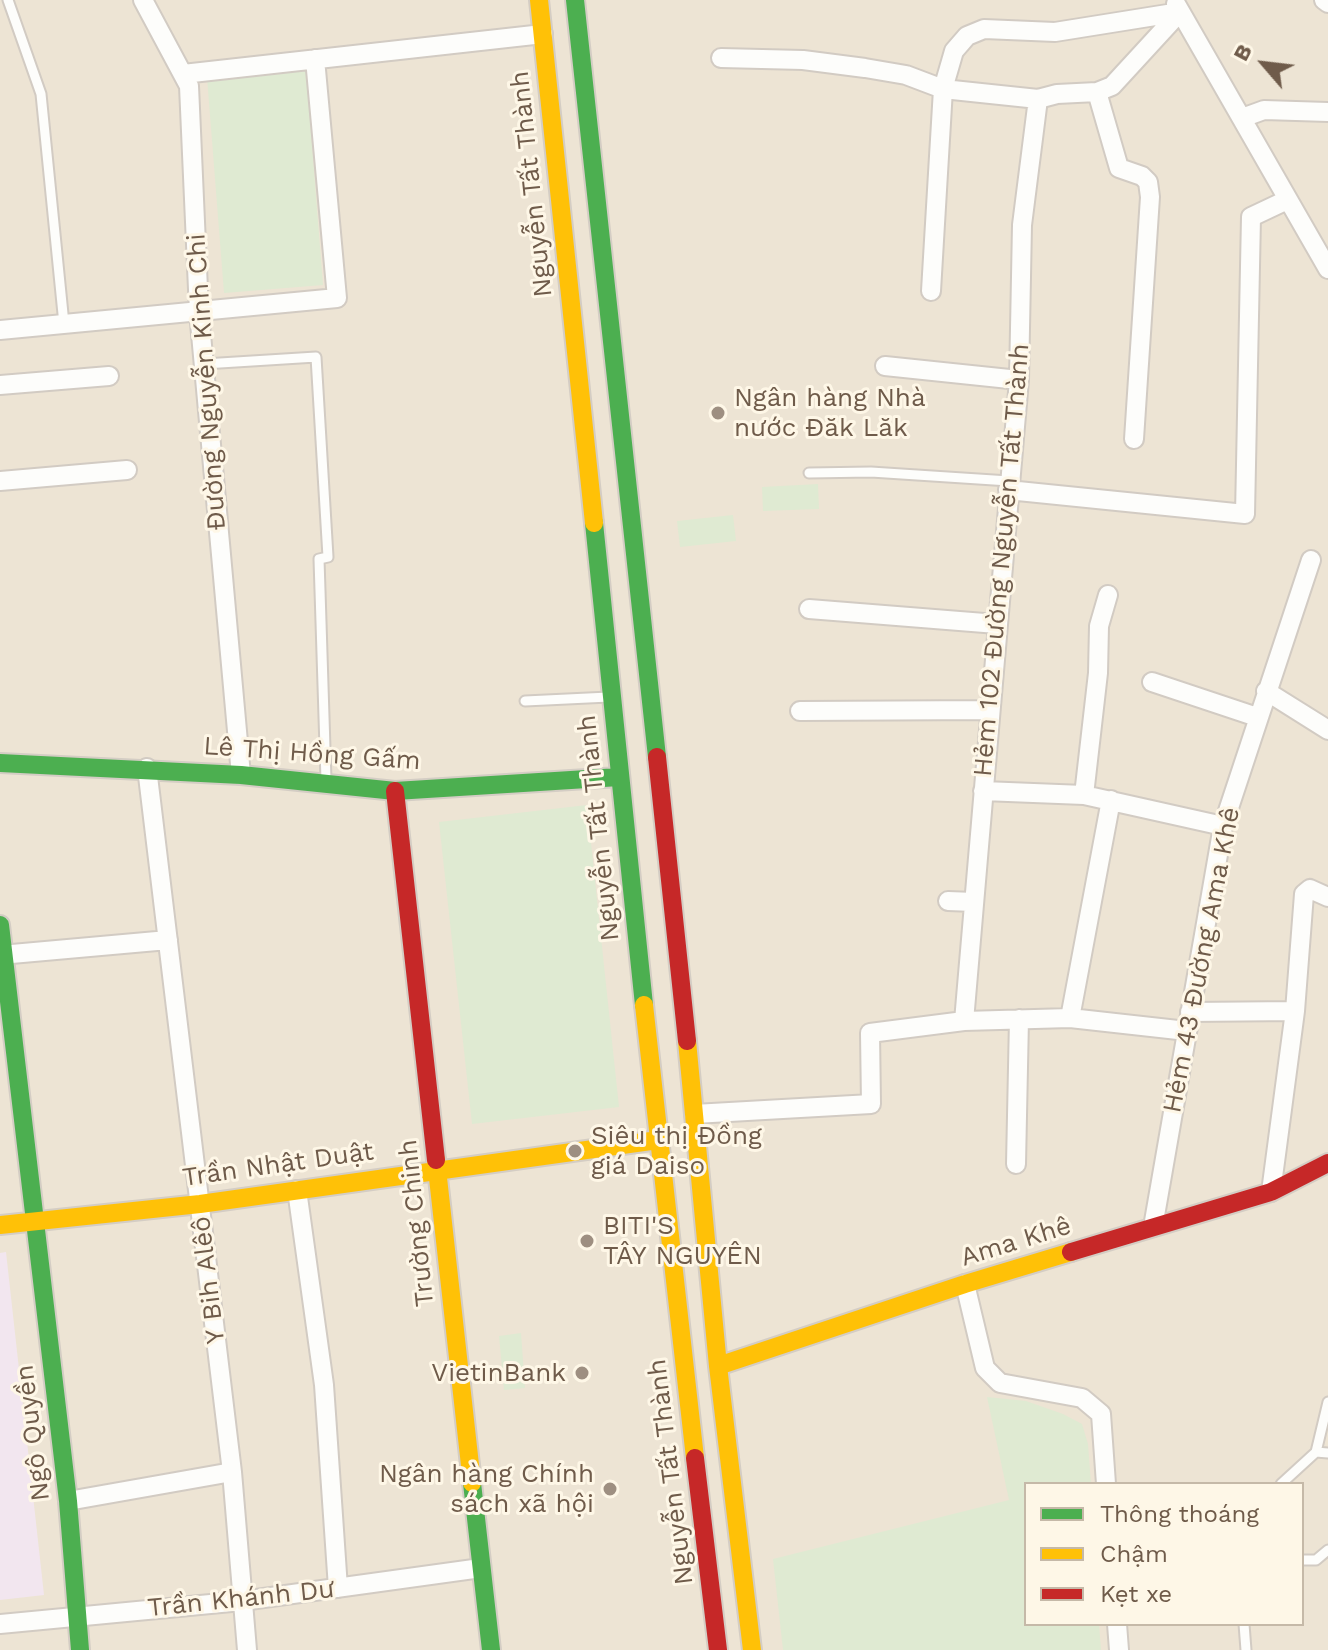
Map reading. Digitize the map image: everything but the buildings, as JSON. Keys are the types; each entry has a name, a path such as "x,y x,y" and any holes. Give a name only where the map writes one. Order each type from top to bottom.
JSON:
{"street":[{"name":"Đường Nguyễn Kinh Chi","path":"143,0 189,86 199,312 241,775"},
{"name":"Nguyễn Tất Thành","path":"539,0 658,1140 718,1650"},
{"path":"575,0 718,1366 752,1650"},
{"path":"931,291 943,89 954,51 967,36 984,29 1055,32 1177,6"},
{"path":"721,58 803,60 865,68 915,77 943,89 1038,99 1057,94 1097,92 1112,86 1177,6"},
{"path":"1177,6 1328,269"},
{"path":"183,74 543,34"},
{"path":"0,330 337,298 315,59"},
{"path":"1097,92 1119,168 1142,176 1148,182 1150,197 1134,439"},
{"name":"Hẻm 102 Đường Nguyễn Tất Thành","path":"964,1021 1019,380 1022,225 1038,99"},
{"path":"1242,118 1264,110 1328,112"},
{"path":"1008,485 1245,514 1251,217 1287,200"},
{"path":"885,366 1019,380"},
{"path":"0,385 109,376"},
{"path":"0,481 127,470"},
{"name":"Hẻm 43 Đường Ama Khê","path":"1153,1227 1223,826 1311,560"},
{"path":"1084,795 1098,673 1099,626 1108,595"},
{"path":"809,609 997,624"},
{"path":"1152,682 1257,717"},
{"path":"1266,691 1328,730"},
{"path":"800,711 989,710"},
{"name":"Lê Thị Hồng Gấm","path":"0,763 147,768 395,791 619,777"},
{"name":"Y Bih Alêô","path":"147,768 232,1472 247,1650"},
{"name":"Trường Chinh","path":"395,791 491,1650"},
{"path":"983,791 1084,795 1223,826"},
{"path":"1070,1018 1111,800"},
{"path":"1271,1192 1295,1011 1305,892 1310,889 1328,897"},
{"path":"948,901 974,902"},
{"name":"Ngô Quyền","path":"0,925 68,1501 80,1650"},
{"path":"2,955 168,940"},
{"path":"694,1114 871,1104 870,1033 964,1021 1070,1018 1189,1021 1295,1011"},
{"path":"1016,1164 1019,1019"},
{"name":"Trần Nhật Duật","path":"0,1225 200,1204 658,1140"},
{"name":"Ama Khê","path":"685,1370 718,1366 965,1284 1271,1192 1328,1163"},
{"path":"297,1190 324,1385 338,1588"},
{"path":"965,1284 985,1368 1000,1383 1082,1398 1101,1414 1106,1482"},
{"path":"68,1501 232,1472"},
{"name":"Trần Khánh Dư","path":"0,1624 242,1601 481,1568"},
{"path":"1117,1626 1119,1650"}],"lane":[{"path":"8,0 41,94 64,324"},
{"path":"204,364 316,357 328,557 319,559 326,784"},
{"path":"809,473 871,472 1008,485"},
{"path":"525,701 611,696"},
{"path":"1283,1482 1316,1452 1328,1402"},
{"path":"1316,1452 1328,1453"},
{"path":"1304,1560 1316,1560 1328,1550"},
{"path":"1244,1626 1246,1650"}],"shaded area":[{"path":"0,0 1328,0 1328,1650 0,1650"},
{"path":"6,1252 44,1595 0,1600 0,1253"}],"green space":[{"path":"306,69 323,285 224,293 207,77"},
{"path":"818,484 819,509 763,511 762,487"},
{"path":"733,515 736,541 680,547 677,521"},
{"path":"587,805 619,1107 472,1124 439,822"},
{"path":"521,1333 525,1388 504,1390 499,1336"},
{"path":"987,1397 1026,1401 1082,1424 1088,1444 1091,1482 1024,1482 1024,1626 1099,1626 1101,1650 783,1650 773,1559 1009,1500"}],"traffic: fast":[{"path":"575,0 657,757"},
{"path":"594,523 644,1005"},
{"path":"0,763 241,775 395,791 619,777"},
{"path":"0,925 68,1501 80,1650"},
{"path":"472,1483 491,1650"}],"traffic: slow":[{"path":"539,0 594,523"},
{"path":"644,1005 695,1458"},
{"path":"687,1041 718,1366 752,1650"},
{"path":"0,1225 200,1204 658,1140"},
{"path":"436,1160 472,1483"},
{"path":"718,1366 1071,1252"}],"traffic: jam":[{"path":"657,757 687,1041"},
{"path":"395,791 436,1160"},
{"path":"1071,1252 1271,1192 1328,1163"},
{"path":"695,1458 718,1650"}],"place":[{"name":"Ngân hàng Nhà nước Đăk Lăk","path":"718,413"},
{"name":"Siêu thị Đồng giá Daiso","path":"575,1151"},
{"name":"BITI'S TÂY NGUYÊN","path":"587,1241"},
{"name":"VietinBank","path":"582,1373"},
{"name":"Ngân hàng Chính sách xã hội","path":"610,1489"}]}
